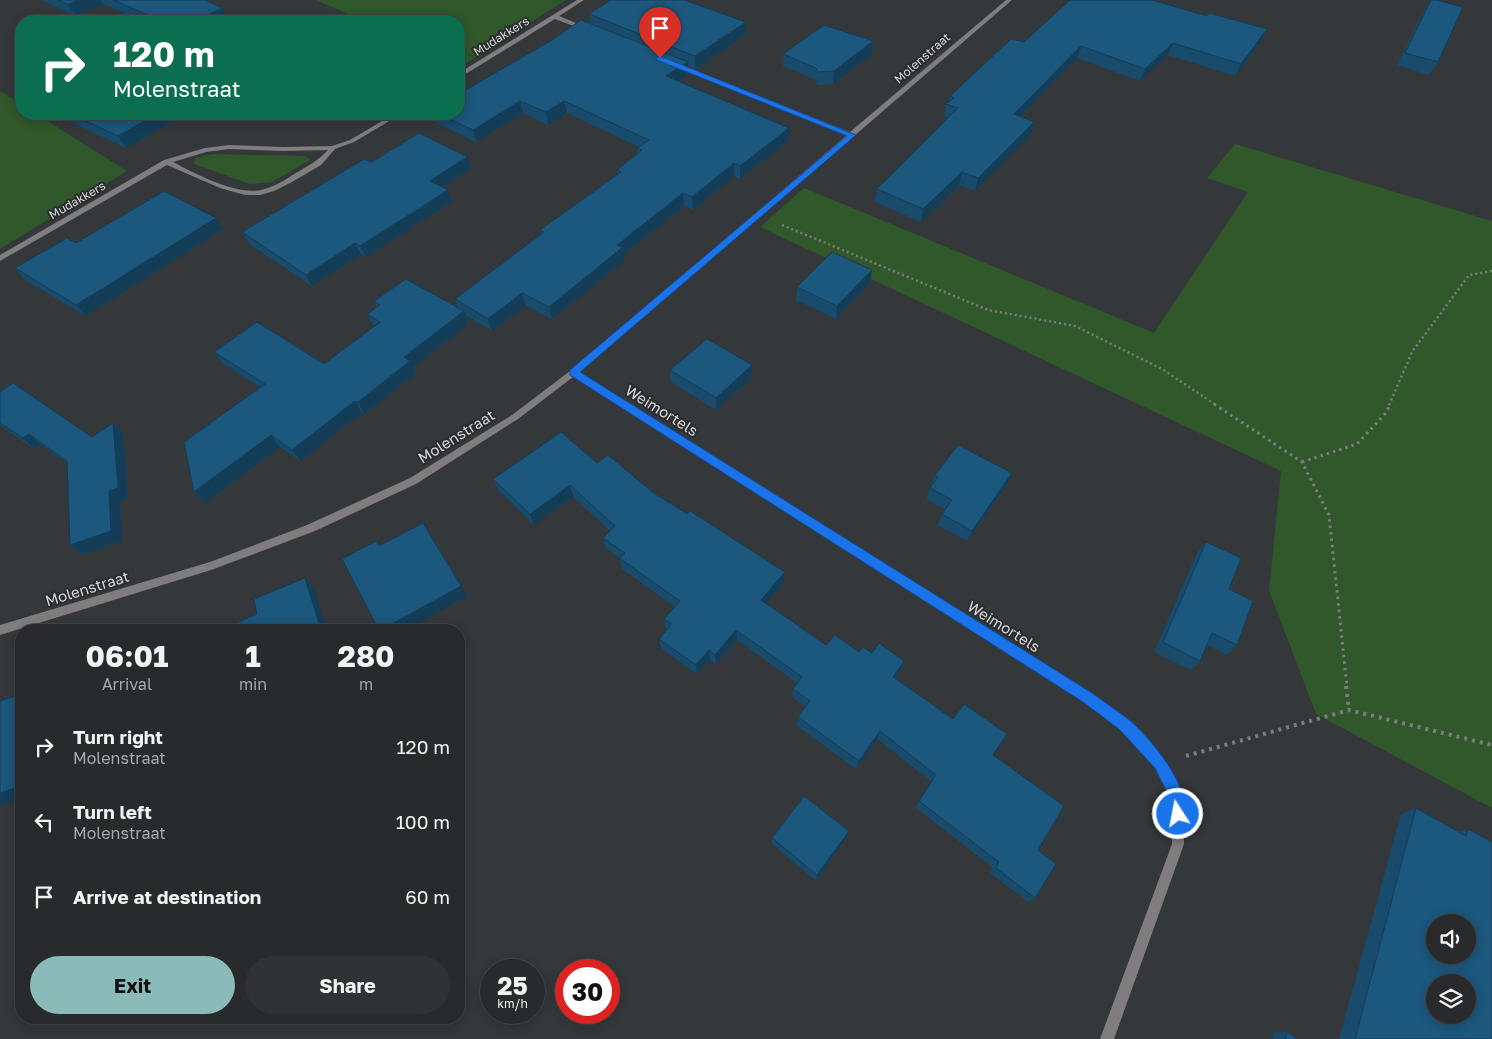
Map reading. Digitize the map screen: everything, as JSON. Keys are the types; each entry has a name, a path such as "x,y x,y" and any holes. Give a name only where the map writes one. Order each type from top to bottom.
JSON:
{"street":[{"name":"Mudakkers","path":"465,72 581,0"},
{"name":"Molenstraat","path":"20,624 211,566 311,528 412,481 515,417 573,373 1009,0"},
{"path":"554,16 590,31"},
{"path":"672,63 852,135"},
{"name":"Mudakkers","path":"0,258 167,162 205,150 229,147 290,150 332,148 352,141 388,120"},
{"name":"Mudakkers","path":"167,162 238,191 255,193 275,187 296,177 324,160 332,148"},
{"name":"Weimortels","path":"573,373 1088,698 1124,724 1160,763 1178,799 1178,844 1107,1039"},
{"name":"Molenstraat","path":"0,630 15,625"}],"path":[{"path":"759,215 988,310 1075,326 1162,369 1302,462 1329,515 1349,710"},
{"path":"1302,462 1357,444 1386,413 1412,352 1469,275 1492,271"},
{"path":"1160,763 1349,710 1492,745"}],"green space":[{"path":"316,0 566,0 465,64 465,15 350,15"},
{"path":"0,91 15,100 15,120 46,120 127,171 0,249"},
{"path":"1235,144 1492,221 1492,808 1316,714 1269,590 1281,471 760,227 804,188 1154,333 1248,192 1207,178"},
{"path":"213,154 306,156 310,160 272,182 250,184 194,164 195,158"}],"building":[{"path":"58,0 79,0 68,5"},
{"path":"113,0 204,0 223,8 207,15 148,15"},
{"path":"611,0 684,0 746,22 695,56 589,14"},
{"path":"1070,0 1152,0 1207,16 1209,13 1267,29 1241,64 1173,43 1145,69 1081,46 1014,114 1034,122 978,178 962,172 923,209 877,189 958,108 946,104 954,98 950,96 1011,39 1024,42"},
{"path":"1431,0 1463,7 1438,62 1405,53"},
{"path":"581,20 688,62 666,76 789,128 740,166 734,163 692,197 683,193 617,245 623,247 549,307 522,293 488,319 455,299 544,232 540,230 621,172 617,170 642,150 637,148 649,140 564,101 546,112 520,101 473,130 452,120 465,120 465,91 552,40"},
{"path":"824,25 873,41 834,71 818,72 816,68 783,54"},
{"path":"84,120 146,120 118,136"},
{"path":"419,133 467,157 430,181 448,190 360,246 355,243 306,275 242,232 364,159 372,162"},
{"path":"164,191 216,218 76,305 15,268 67,238 76,243"},
{"path":"832,252 872,270 837,306 797,287"},
{"path":"406,279 464,311 404,357 410,361 292,450 271,435 194,492 184,442 265,384 214,352 257,322 324,364 380,322 367,314 380,305 374,301"},
{"path":"707,339 752,365 716,398 670,370"},
{"path":"13,383 92,437 113,423 118,488 109,491 111,531 70,545 67,461 29,434 23,438 0,423 0,392"},
{"path":"561,432 597,463 608,455 651,491 687,514 690,511 785,572 761,600 826,645 835,635 859,652 863,647 872,653 879,643 904,661 893,677 953,719 964,704 1007,734 993,755 1064,806 1038,850 1056,864 1035,898 996,868 999,862 919,801 936,775 880,731 859,761 798,717 810,701 793,689 802,677 736,630 715,655 709,650 696,665 659,639 672,624 664,619 680,601 619,558 625,553 603,538 615,526 570,485 530,514 493,479"},
{"path":"958,445 1012,473 972,531 942,514 952,500 930,488 938,477 935,475"},
{"path":"423,523 461,586 392,624 376,624 342,559 376,541 379,546"},
{"path":"1206,542 1241,558 1229,589 1253,601 1237,645 1212,633 1200,661 1163,642"},
{"path":"305,578 319,624 233,624 257,614 254,599"},
{"path":"15,696 15,788 0,793 0,701"},
{"path":"804,796 849,831 817,875 772,838"},
{"path":"1416,808 1466,836 1468,829 1492,842 1492,1039 1355,1039"},
{"path":"1287,1032 1298,1039 1285,1039"}],"route":[{"path":"660,58 852,135 573,373 1088,698 1124,724 1160,763 1178,799 1178,814"}]}
